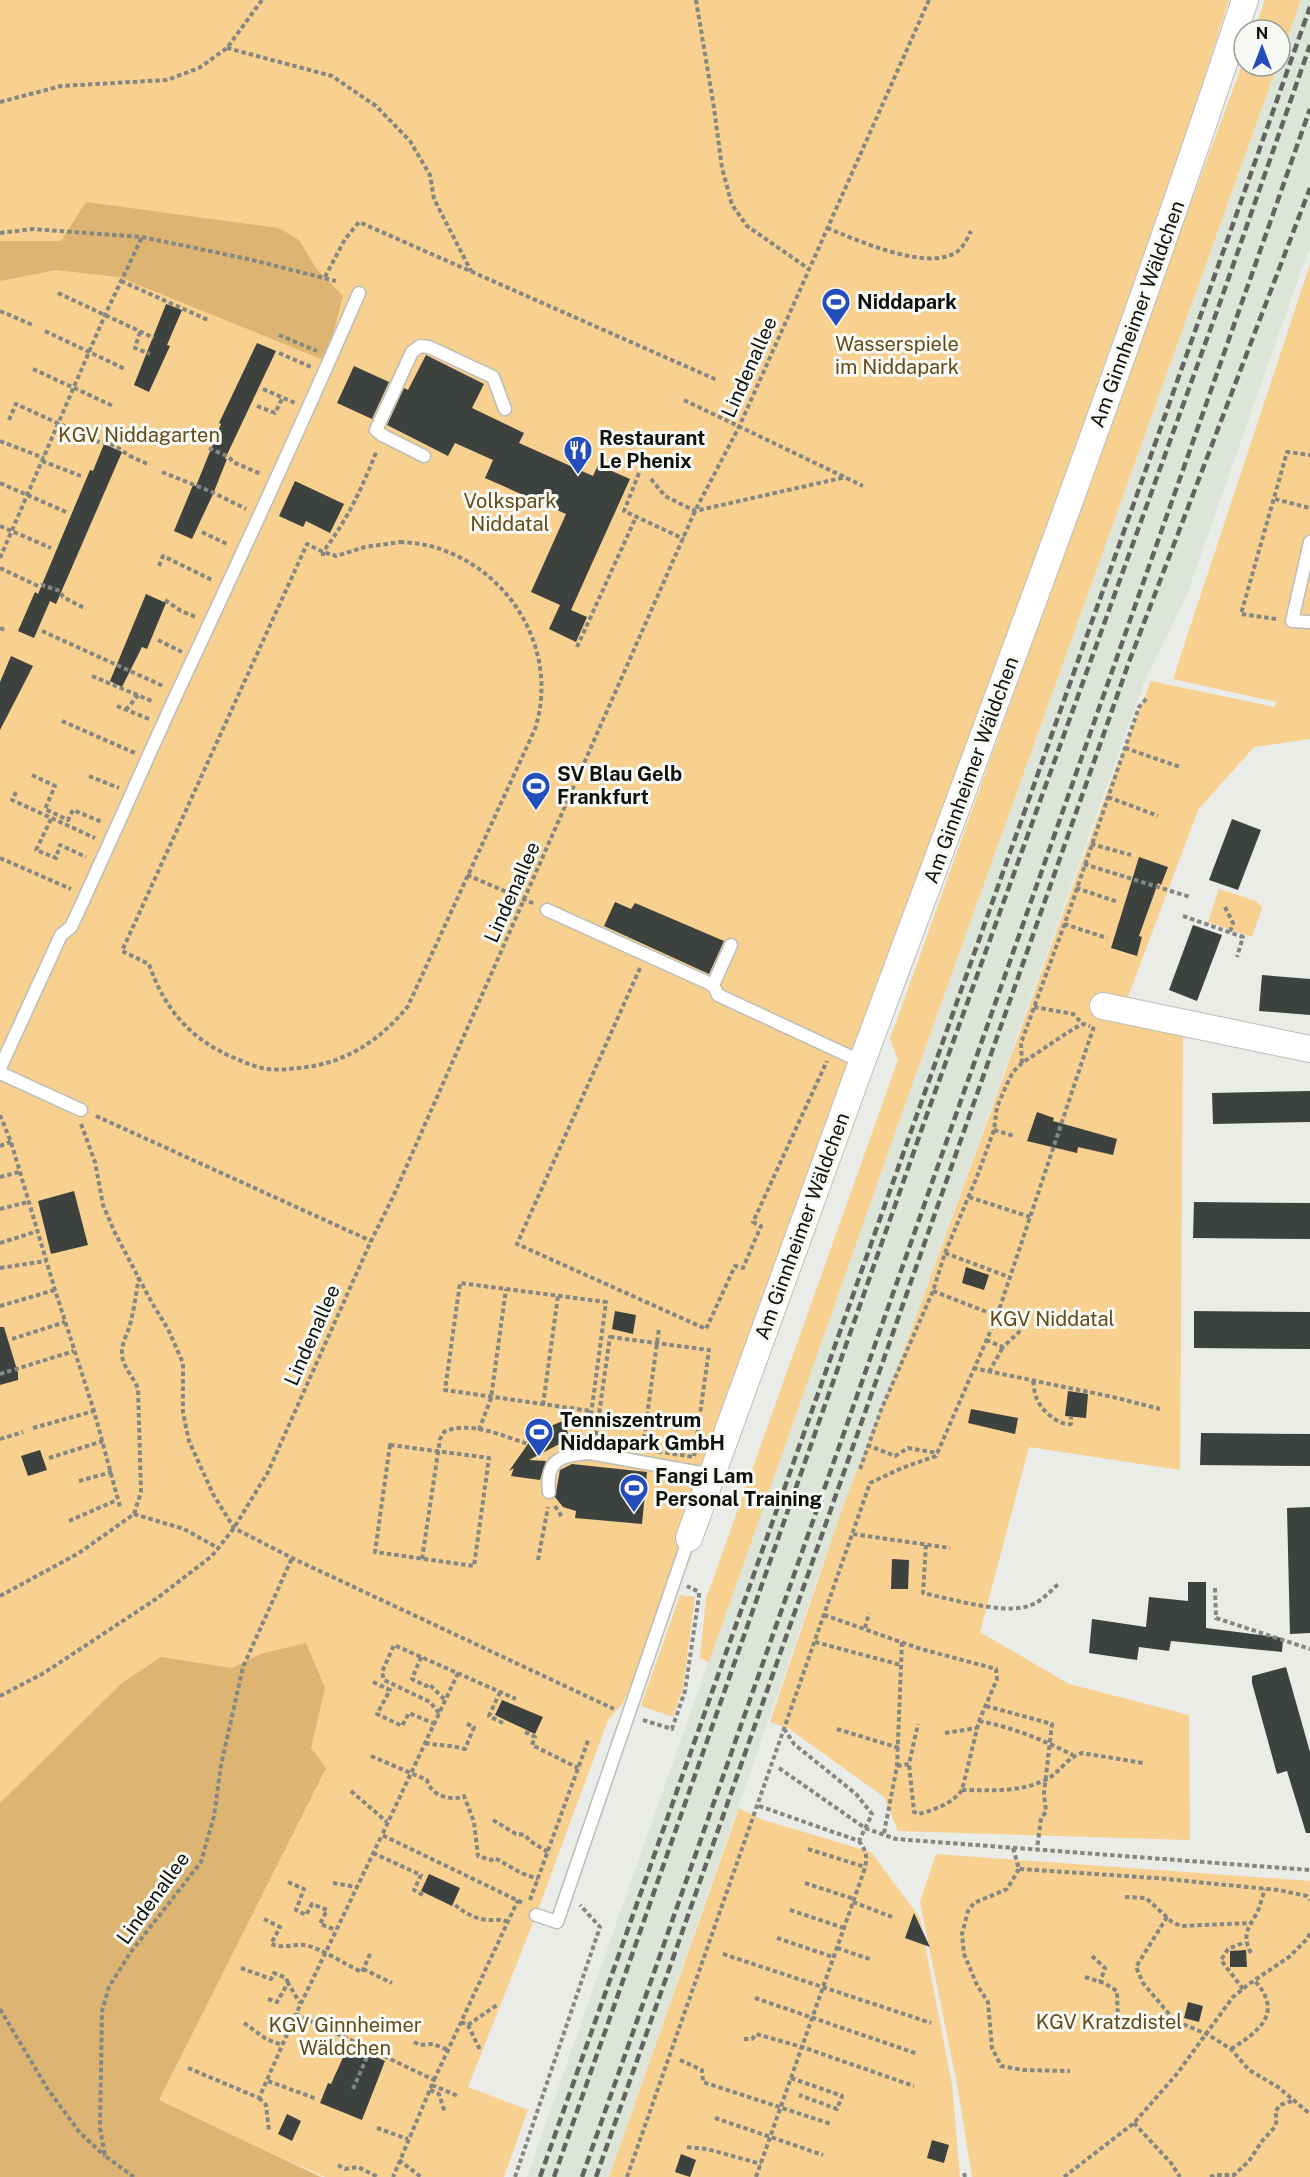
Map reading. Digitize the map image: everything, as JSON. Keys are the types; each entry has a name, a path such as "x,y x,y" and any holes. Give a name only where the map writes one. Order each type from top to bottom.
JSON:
{"street":[{"name":"Am Ginnheimer Wäldchen","path":"690,1538 862,1062 1060,530 1189,167 1245,0"},
{"path":"1098,1016 1310,1049"}],"lane":[{"path":"0,1068 61,935 71,927 110,845 359,293"},
{"path":"424,456 375,430 412,352 420,346 429,347 493,377 505,409"},
{"path":"1310,542 1292,621 1310,622"},
{"path":"547,910 713,985 718,995 862,1062"},
{"path":"713,985 731,945"},
{"path":"0,1073 78,1108"},
{"path":"549,1494 549,1472 556,1462 570,1454 642,1455 712,1475"},
{"path":"532,1910 557,1922 632,1717 690,1538"}],"path":[{"path":"0,102 61,86 167,80 199,68 228,48 262,0"},
{"path":"696,0 722,168 732,205 747,226 809,269"},
{"name":"Lindenallee","path":"0,1696 44,1673 156,1599 212,1556 234,1528 268,1472 371,1241 393,1197 695,512 739,427 929,0"},
{"path":"228,48 332,76 376,106 411,141 430,175 435,199 471,271"},
{"path":"325,277 345,238 359,222 717,380"},
{"path":"827,228 882,249 925,258 949,256 960,250 971,231"},
{"path":"0,233 33,229 142,237 248,259 325,277 336,282"},
{"path":"0,558 120,281 142,237"},
{"path":"120,281 208,320"},
{"path":"58,293 154,338"},
{"path":"0,310 33,325"},
{"path":"45,331 125,369"},
{"path":"140,332 135,348 150,354"},
{"path":"279,335 331,357"},
{"path":"279,353 324,373"},
{"path":"33,369 113,406"},
{"path":"263,389 308,408"},
{"path":"257,406 276,413 283,397"},
{"path":"684,400 863,486"},
{"path":"9,420 16,404 101,443 109,443 150,465"},
{"path":"323,554 342,527 360,493 382,435"},
{"path":"0,441 81,476"},
{"path":"209,448 229,457 233,462 276,480"},
{"path":"1292,621 1241,614 1287,452 1310,455"},
{"path":"162,472 212,492 260,516"},
{"path":"639,473 624,512 684,539"},
{"path":"651,479 665,496 695,512 846,477"},
{"path":"0,483 66,513"},
{"path":"1275,499 1310,508"},
{"path":"577,647 636,517"},
{"path":"0,526 51,548"},
{"path":"202,532 243,552"},
{"path":"399,542 439,548 458,556 495,580 525,619 541,664 540,714 408,1006 385,1031 348,1056 329,1063 285,1069 264,1069 210,1047 181,1023 167,1005 149,964 122,951 307,544 323,554 336,556 365,547 399,542"},
{"path":"159,566 163,556 227,587"},
{"path":"0,568 38,586 42,585 60,591 63,597 86,609"},
{"path":"165,600 181,611 210,622"},
{"path":"42,631 178,692"},
{"path":"158,640 194,658"},
{"path":"92,676 154,702"},
{"path":"126,710 138,695"},
{"path":"1022,1064 1020,1043 1139,707 1147,698"},
{"path":"117,706 163,725"},
{"path":"62,721 105,739 108,743 148,758"},
{"path":"1125,748 1180,767"},
{"path":"32,775 55,786 45,809 69,820 73,810 117,828"},
{"path":"89,776 132,793"},
{"path":"16,792 12,800 110,845"},
{"path":"1108,797 1158,816"},
{"path":"51,819 36,850 56,858 60,845 101,864"},
{"path":"1091,844 1131,855"},
{"path":"0,858 86,895"},
{"path":"1084,864 1190,897"},
{"path":"466,875 547,910"},
{"path":"1076,888 1118,902"},
{"path":"1225,908 1233,923 1230,932"},
{"path":"1183,915 1243,937 1237,957"},
{"path":"1064,924 1107,938"},
{"path":"646,954 517,1244 706,1329 735,1266 743,1268 761,1226 753,1222 832,1050"},
{"path":"1034,1007 1072,1014 1083,1024"},
{"path":"860,1469 867,1445 933,1291 945,1253 994,1130 997,1107 1013,1072 1098,1016"},
{"path":"627,2177 759,1806 870,1483 936,1456 938,1453 996,1316 1098,1016"},
{"path":"78,1108 371,1241"},
{"path":"78,1108 95,1162 104,1205 115,1233 168,1329 183,1363 183,1413 189,1441 213,1494 234,1528 292,1558 632,1717 672,1729 685,1690 699,1596"},
{"path":"0,1116 11,1142 94,1411 120,1507"},
{"path":"994,1130 1014,1136"},
{"path":"0,1146 11,1142"},
{"path":"0,1177 19,1172"},
{"path":"969,1197 1030,1217"},
{"path":"0,1209 28,1202"},
{"path":"0,1243 38,1231"},
{"path":"945,1253 1010,1277"},
{"path":"0,1268 46,1261"},
{"path":"0,1596 79,1553 134,1514 141,1492 138,1389 124,1364 122,1354 139,1276"},
{"path":"586,1453 606,1302 460,1283 445,1390 591,1411"},
{"path":"479,1430 491,1398 506,1289"},
{"path":"0,1306 55,1290"},
{"path":"933,1291 996,1316"},
{"path":"543,1405 558,1296"},
{"path":"989,1372 1003,1347 1019,1332 1027,1315"},
{"path":"12,1339 65,1322"},
{"path":"642,1455 659,1328"},
{"path":"610,1337 658,1343 709,1350 694,1457 642,1455 595,1442 610,1337"},
{"path":"986,1340 1003,1347"},
{"path":"0,1374 74,1351"},
{"path":"973,1368 1160,1409"},
{"path":"1033,1381 1036,1398 1059,1423 1071,1424 1071,1417"},
{"path":"33,1428 94,1411"},
{"path":"422,1559 440,1439 444,1432 457,1427 479,1430 528,1444"},
{"path":"0,1439 22,1432"},
{"path":"49,1458 103,1441"},
{"path":"390,1445 438,1452 489,1458 474,1566 375,1552 390,1445"},
{"path":"867,1445 895,1456 908,1448 938,1453"},
{"path":"79,1481 112,1472"},
{"path":"538,1560 549,1494"},
{"path":"69,1521 117,1500"},
{"path":"134,1514 184,1529 218,1548"},
{"path":"853,1533 950,1548"},
{"path":"926,1545 923,1593 1010,1609 1027,1607 1059,1583"},
{"name":"Lindenallee","path":"105,2156 100,2128 102,2011 109,1987 130,1953 201,1862 214,1816 220,1765 243,1667 292,1558"},
{"path":"1215,1588 1216,1618 1310,1648"},
{"path":"865,1628 869,1613"},
{"path":"824,1615 921,1649 996,1669 997,1679 979,1720 962,1790 942,1806 919,1814 914,1812 909,1764 918,1724"},
{"path":"884,1833 897,1766 902,1641"},
{"path":"815,1642 901,1665"},
{"path":"439,1713 430,1702 384,1680 382,1672 394,1645 516,1699"},
{"path":"421,1657 412,1679 426,1686 429,1684 445,1700"},
{"path":"259,2098 324,1954 458,1673"},
{"path":"374,1682 390,1690 377,1714 402,1726 409,1713 435,1724"},
{"path":"500,1692 489,1716 503,1723"},
{"path":"986,1706 1052,1724 1046,1780 1046,1812 1041,1818 1037,1849"},
{"path":"979,1720 1001,1725 1073,1755 1082,1753 1143,1763"},
{"path":"425,1743 440,1746 451,1745 465,1749 474,1727 465,1723"},
{"path":"945,1733 977,1728"},
{"path":"837,1729 898,1748"},
{"path":"785,1730 794,1744 856,1794 872,1814 859,1840"},
{"path":"525,1732 535,1737 532,1745 578,1768"},
{"path":"382,1835 518,1900 532,1910 538,1879 590,1738"},
{"path":"962,1790 1010,1791 1046,1780 1065,1766 1073,1755"},
{"path":"371,1756 427,1780 428,1786 445,1798 464,1796 474,1822 478,1856 491,1860 495,1858 521,1873 538,1879"},
{"path":"897,1766 909,1764"},
{"path":"779,1768 865,1828 896,1839 1310,1870"},
{"path":"351,1791 387,1822"},
{"path":"756,2177 854,1901 867,1858 866,1850 859,1840 759,1806"},
{"path":"493,1820 516,1834 525,1835 530,1841 548,1852"},
{"path":"1013,1848 1019,1869 1007,1889 974,1903 968,1911 962,1934 964,1954 977,1985 988,2002 992,2048 1001,2066 1023,2070 1070,2071"},
{"path":"808,1849 865,1867"},
{"path":"373,1853 421,1875 414,1890 423,1895"},
{"path":"1019,1869 1156,1878 1264,1889 1307,1896 1310,1900"},
{"path":"288,1882 304,1889 296,1910 306,1915 312,1904 327,1910 320,1924 336,1930"},
{"path":"333,1883 356,1887"},
{"path":"806,1883 892,1917"},
{"path":"1251,1953 1245,1942 1247,1929 1258,1909 1264,1889"},
{"path":"515,2177 600,1927 567,1891"},
{"path":"1125,1897 1146,1899 1181,1926 1251,1923"},
{"path":"393,2177 432,2085 518,1900"},
{"path":"455,1905 466,1915 488,1920 498,1918 508,1922"},
{"path":"790,1910 844,1928"},
{"path":"1167,1917 1136,1966 1143,1983 1175,2021 1207,2034 1231,2049 1249,2070 1278,2087 1310,2114"},
{"path":"264,1919 279,1927 271,1944 286,1947 303,1945 314,1948 362,1972 371,1952"},
{"path":"1064,2177 1134,2122 1176,2075 1233,1997 1289,1957 1308,1938 1310,1932"},
{"path":"777,1938 833,1958"},
{"path":"1243,1989 1221,1960 1227,1949 1245,1942"},
{"path":"837,1948 872,1960"},
{"path":"723,1954 931,2023"},
{"path":"1092,1956 1105,1968 1100,1982"},
{"path":"241,1968 271,1979 274,1973 286,1978 301,2004"},
{"path":"363,1969 392,1983"},
{"path":"1085,1977 1117,1991 1118,2022 1151,2029 1175,2021"},
{"path":"1231,2049 1260,2028 1267,2017 1269,2004 1264,1991 1254,1980"},
{"path":"268,1999 277,2002 288,1983"},
{"path":"755,1998 918,2054"},
{"path":"468,2025 497,2005"},
{"path":"0,2009 47,2088 80,2133 105,2156 134,2177"},
{"path":"296,2014 370,2050 432,2085 458,2096"},
{"path":"461,2022 468,2025 480,2050"},
{"path":"244,2023 266,2039 282,2045"},
{"path":"744,2039 752,2039 756,2034 802,2047 914,2086"},
{"path":"414,2042 420,2045 433,2044 448,2050"},
{"path":"353,2089 370,2050"},
{"path":"680,2060 702,2070 703,2082 831,2124"},
{"path":"188,2068 259,2098 266,2105 269,2131"},
{"path":"791,2078 842,2096 837,2109 799,2095"},
{"path":"268,2081 317,2099"},
{"path":"432,2085 439,2094 446,2113"},
{"path":"1210,2177 1234,2175 1250,2161 1262,2141 1275,2127 1277,2119 1275,2112 1280,2105 1292,2101"},
{"path":"715,2118 823,2155"},
{"path":"1134,2122 1171,2163 1180,2177"},
{"path":"377,2128 408,2139"},
{"path":"687,2147 707,2149 761,2164"},
{"path":"399,2160 421,2177"},
{"path":"338,2165 345,2169 358,2167 378,2177"}],"shaded area":[{"path":"1301,0 1310,0 1310,245 1186,597 1145,680 908,1339 841,1512 609,2177 527,2177 907,1099 1273,78 1292,78 1292,25"},
{"path":"86,202 279,228 299,240 316,268 343,296 326,361 119,277 56,270 0,281 0,241 61,241"},
{"path":"306,1643 325,1688 311,1748 326,1768 159,2100 320,2177 0,2177 0,1803 122,1683 161,1657 232,1668 260,1654"}],"green space":[{"name":"Volkspark Niddatal","path":"0,0 1229,0 1186,135 647,1648 623,1703 608,1720 536,1915 468,2087 528,2110 504,2177 325,2177 284,2158 322,2177 0,2177"},
{"path":"1265,0 1301,0 1292,25 1292,18 1258,18"},
{"path":"1237,78 1273,78 907,1099 709,1662 700,1658 706,1599 898,1060 890,1039 1161,283"},
{"name":"KGV Niddatal","path":"1310,264 1310,739 1254,747 1198,810 1120,1018 1183,1033 1180,1470 1029,1447 980,1632 1069,1684 1189,1715 1190,1840 898,1831 884,1797 788,1728 770,1722 841,1512 908,1339 1110,784 1151,681 1274,707 1277,702 1173,679"},
{"path":"1219,889 1256,901 1262,908 1252,937 1208,922"},
{"path":"680,1595 695,1597 683,1688 673,1717 641,1706"},
{"path":"739,1808 760,1819 871,1852 920,1918 952,2085 960,2177 609,2177"},
{"name":"KGV Kratzdistel","path":"936,1854 1310,1881 1310,2177 972,2177 957,2084 920,1902"}],"building":[{"path":"166,304 182,310 167,345 170,346 149,392 134,385"},
{"path":"257,343 276,351 225,459 227,459 213,494 192,539 174,531 193,485 196,486 221,424 219,423"},
{"path":"426,355 484,384 472,408 524,433 519,443 593,476 598,465 630,479 571,610 587,617 576,642 549,629 560,605 531,592 566,514 485,478 493,460 455,443 448,456 387,425 404,388 408,390"},
{"path":"354,366 389,382 372,419 337,403"},
{"path":"104,444 122,452 56,604 50,601 34,638 18,631 35,592 38,594 90,470 93,471"},
{"path":"295,481 344,504 330,533 306,521 303,527 279,516"},
{"path":"146,594 166,603 147,649 142,647 122,687 110,681"},
{"path":"11,656 33,666 0,730 0,682"},
{"path":"1232,819 1261,830 1238,890 1209,880"},
{"path":"1139,857 1168,867 1161,885 1158,883 1139,936 1142,937 1137,956 1111,948"},
{"path":"615,902 631,909 635,903 724,941 709,974 604,926"},
{"path":"1193,925 1222,935 1197,1001 1169,990"},
{"path":"1262,975 1310,979 1310,1015 1259,1011"},
{"path":"1310,1091 1310,1122 1213,1124 1212,1093"},
{"path":"1037,1112 1054,1118 1053,1121 1117,1139 1113,1155 1078,1147 1077,1153 1027,1141"},
{"path":"74,1191 88,1245 51,1254 38,1201"},
{"path":"1194,1202 1310,1203 1310,1239 1193,1238"},
{"path":"966,1267 989,1275 984,1290 962,1283"},
{"path":"615,1311 636,1315 633,1334 612,1329"},
{"path":"1194,1311 1310,1312 1310,1349 1194,1348"},
{"path":"0,1327 4,1327 18,1380 0,1385"},
{"path":"1068,1391 1088,1394 1086,1418 1065,1416"},
{"path":"971,1409 1018,1418 1015,1434 968,1423"},
{"path":"565,1420 569,1439 529,1460 546,1461 540,1480 511,1476 514,1468 509,1471 530,1441 546,1428"},
{"path":"1201,1433 1310,1434 1310,1466 1200,1465"},
{"path":"40,1450 47,1470 28,1476 21,1456"},
{"path":"572,1464 647,1472 642,1524 575,1518 576,1511 563,1507 555,1497 560,1470"},
{"path":"1310,1507 1310,1633 1290,1634 1287,1508"},
{"path":"892,1559 909,1560 908,1589 891,1589"},
{"path":"1188,1582 1206,1582 1206,1628 1283,1638 1282,1652 1171,1641 1169,1651 1139,1647 1137,1660 1089,1653 1092,1619 1146,1627 1149,1597 1188,1601"},
{"path":"1286,1667 1310,1752 1310,1833 1306,1833 1287,1771 1277,1774 1252,1683 1252,1676"},
{"path":"502,1700 543,1717 535,1734 495,1715"},
{"path":"429,1874 460,1888 452,1906 421,1891"},
{"path":"914,1913 930,1947 905,1938"},
{"path":"1246,1950 1247,1967 1230,1967 1230,1951"},
{"path":"1188,2002 1203,2006 1199,2022 1184,2018"},
{"path":"349,2044 385,2061 362,2120 320,2103"},
{"path":"287,2114 301,2121 292,2141 278,2134"},
{"path":"932,2140 949,2145 944,2163 927,2158"},
{"path":"681,2154 696,2160 690,2177 675,2172"}],"railway":[{"path":"540,2177 1310,7"},
{"path":"554,2177 926,1117 1222,297 1310,45"},
{"path":"582,2177 1310,109"},
{"path":"596,2177 1129,662 1310,188"}],"place":[{"name":"Niddapark","path":"836,328"},
{"name":"Restaurant Le Phenix","path":"578,476"},
{"name":"SV Blau Gelb Frankfurt","path":"536,812"},
{"name":"Tenniszentrum Niddapark GmbH","path":"539,1458"},
{"name":"Fangi Lam Personal Training","path":"634,1514"}],"park label":[{"name":"Wasserspiele im Niddapark","path":"897,356"},
{"name":"KGV Niddagarten","path":"139,435"},
{"name":"KGV Ginnheimer Wäldchen","path":"345,2036"}]}
